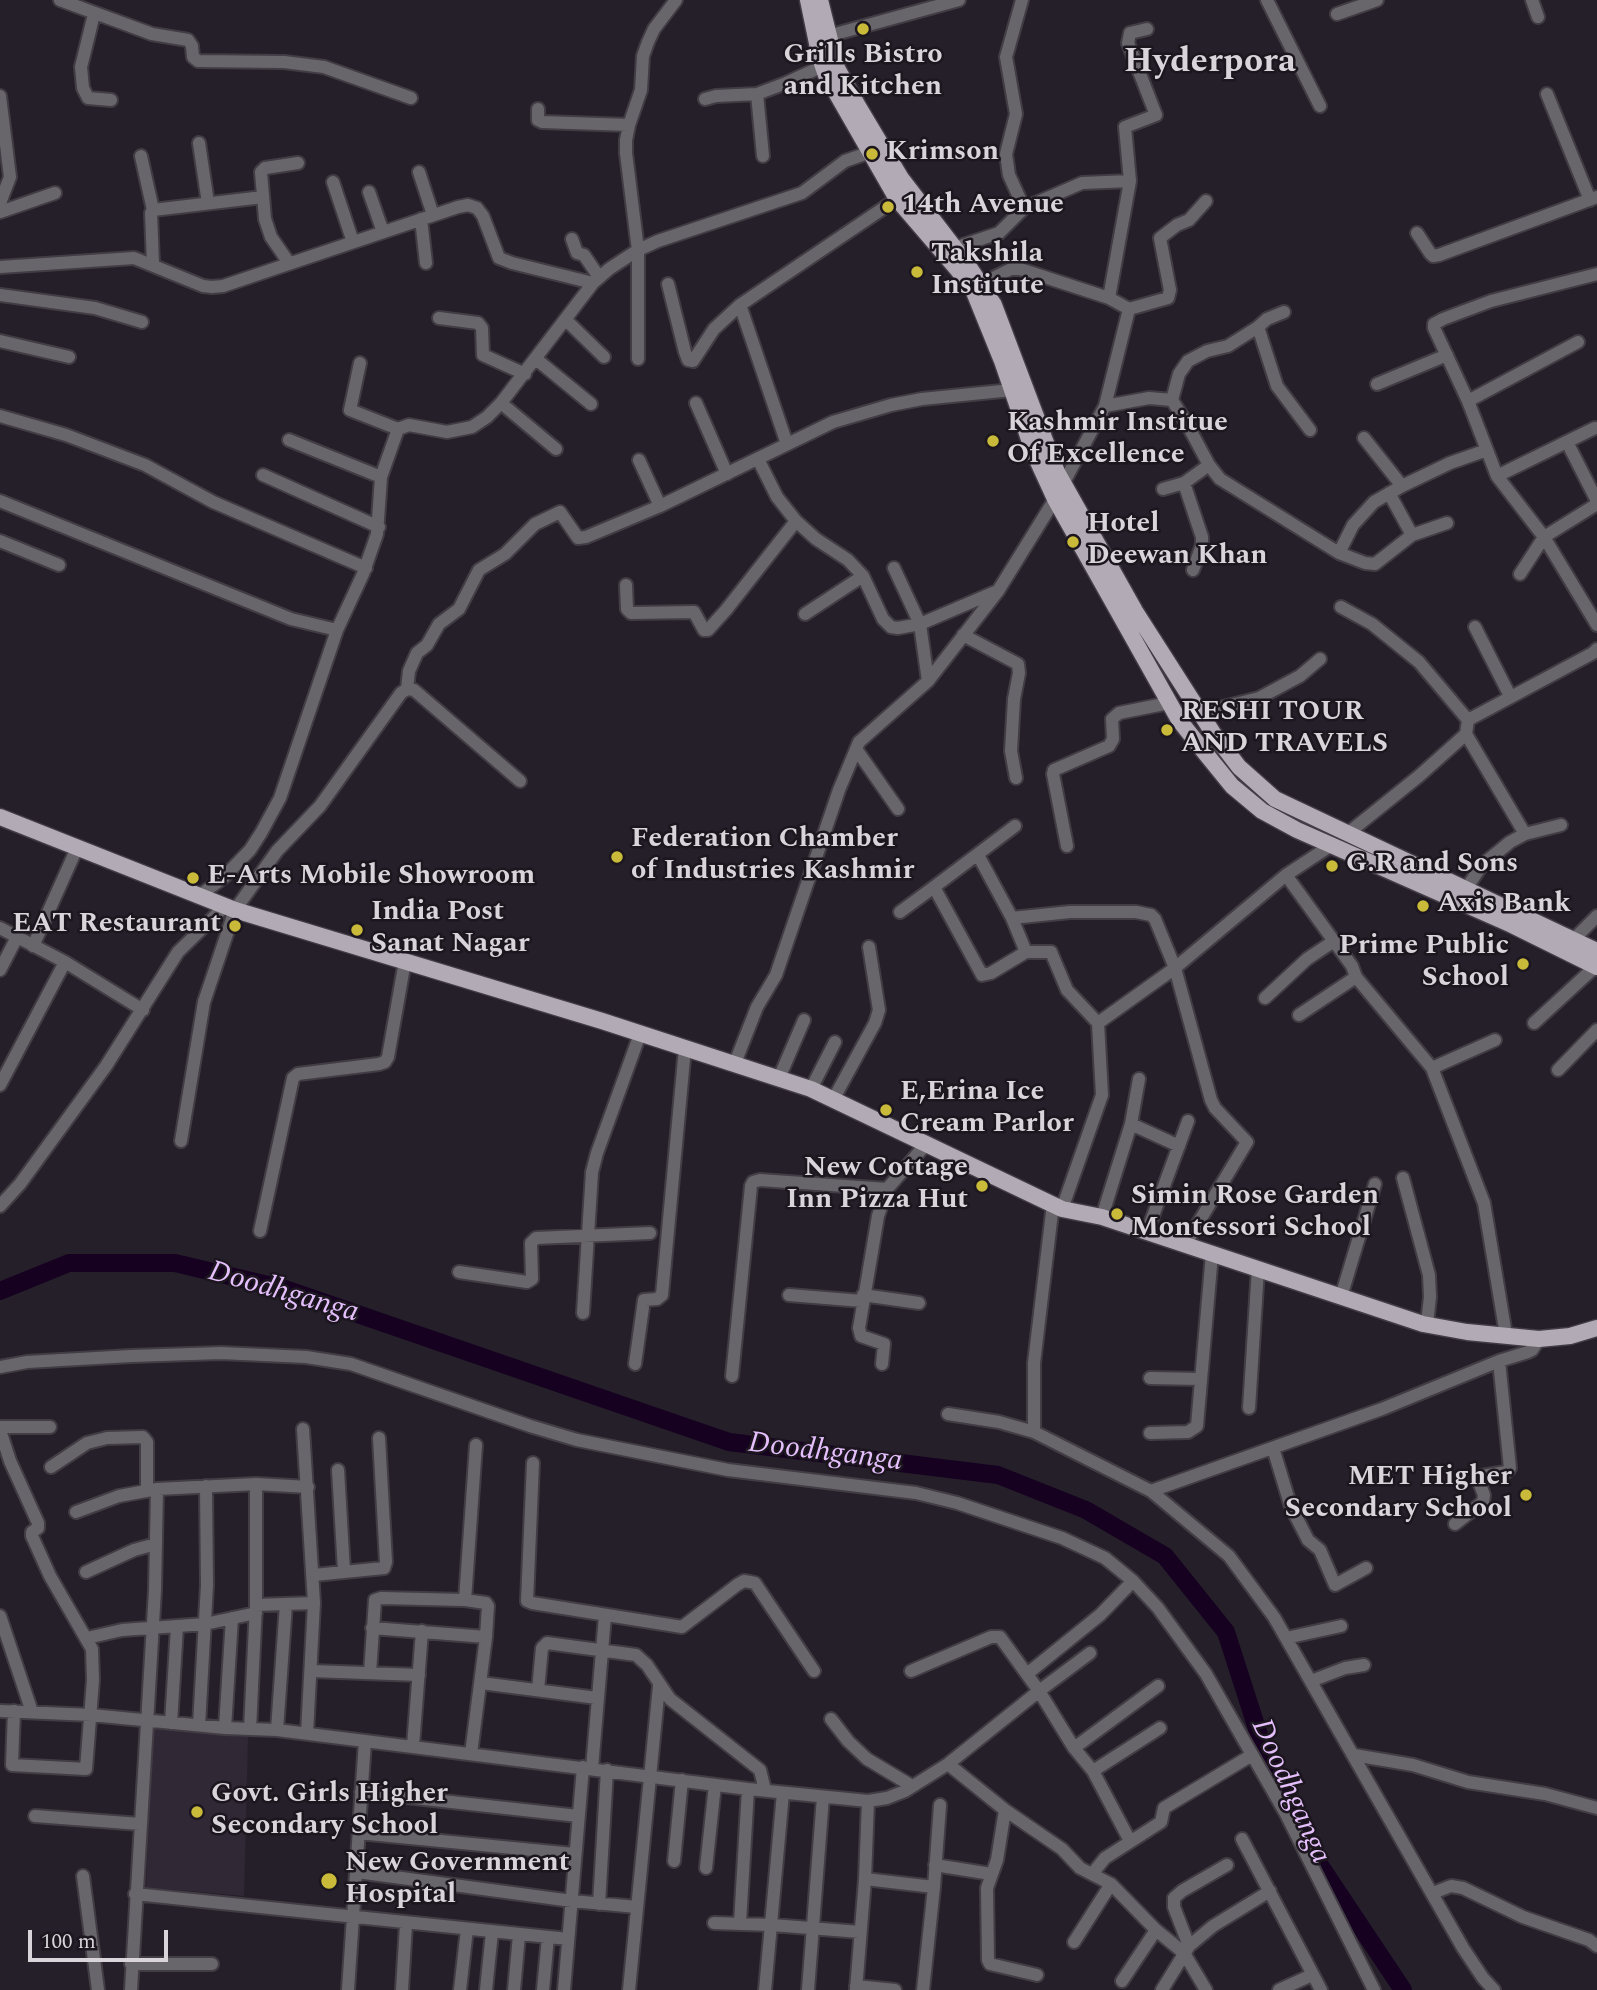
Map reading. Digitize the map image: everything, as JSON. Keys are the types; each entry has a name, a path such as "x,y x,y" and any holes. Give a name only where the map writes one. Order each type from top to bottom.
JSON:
{"main road":[{"path":"808,0 823,66 876,150 954,248 994,305 1063,483 1135,611 1200,713 1239,767 1275,799 1597,951"},
{"path":"820,0 837,68 897,199 974,292 1033,451 1055,499 1179,720 1232,786 1262,811 1297,830 1512,925 1597,966"},
{"path":"0,817 230,909 735,1063 811,1089 1058,1207 1102,1217 1427,1324 1467,1332 1539,1339 1570,1336 1597,1328"}],"street":[{"path":"60,0 152,34 188,40 195,60 198,61 284,62 324,67 411,98"},
{"path":"638,359 638,250 626,153 629,125 639,101 643,56 654,29 676,0"},
{"path":"828,36 959,0"},
{"path":"1021,0 1006,57 1016,114 1006,154 1009,175 1024,208"},
{"path":"1267,0 1320,106"},
{"path":"1337,14 1377,0"},
{"path":"1532,0 1538,17"},
{"path":"94,14 81,67 83,88 88,98 111,100"},
{"path":"1110,298 1130,181 1125,127 1156,115 1128,43 1130,33 1147,29"},
{"path":"705,99 757,94 823,66"},
{"path":"757,94 763,156"},
{"path":"1417,233 1433,256 1439,255 1593,199 1547,94"},
{"path":"0,96 10,171 0,203"},
{"path":"538,108 537,116 542,122 629,125"},
{"path":"199,143 208,203"},
{"path":"360,363 350,410 398,429 409,425 435,431 460,430 480,422 501,403 525,374 596,280 638,250 802,193 845,161 876,150"},
{"path":"141,156 153,209 153,264"},
{"path":"289,263 271,237 265,219 262,170 298,163"},
{"path":"419,172 427,217 426,263"},
{"path":"954,248 1003,231 1024,208 1082,183 1130,181"},
{"path":"333,182 354,242"},
{"path":"369,192 383,232"},
{"path":"0,212 55,194"},
{"path":"153,209 263,197"},
{"path":"668,284 685,352 690,361 696,358 714,329 740,305 897,199"},
{"path":"981,284 1012,269 1020,269 1110,298 1129,309 1168,298 1170,290 1160,238 1189,220 1206,201"},
{"path":"0,267 134,258 203,286 212,287 468,205 477,208 483,216 499,258 596,280"},
{"path":"572,239 577,253 584,256 596,280"},
{"path":"1597,275 1491,301 1434,324 1434,332 1468,401 1497,477 1544,537 1597,625"},
{"path":"0,295 94,308 142,322"},
{"path":"740,305 787,444"},
{"path":"735,1063 757,1007 776,975 856,748 868,733 928,681 998,591 1055,499 1105,406 1129,309"},
{"path":"1172,400 1179,374 1188,361 1206,351 1228,346 1284,312"},
{"path":"439,318 478,323 482,328 483,355 525,374"},
{"path":"566,320 604,357"},
{"path":"1258,327 1277,386 1310,430"},
{"path":"0,341 69,357"},
{"path":"1468,401 1578,342"},
{"path":"1377,384 1447,355"},
{"path":"536,359 591,404"},
{"path":"407,689 409,671 416,653 427,645 439,624 459,609 479,570 505,554 536,524 561,512 578,537 582,538 660,506 833,422 922,399 1012,390"},
{"path":"1105,406 1149,398 1172,400 1209,465 1220,479 1339,553 1365,563 1376,564 1412,535 1447,523"},
{"path":"696,402 727,474"},
{"path":"501,403 556,449"},
{"path":"0,416 66,435 145,466 213,502 366,568"},
{"path":"1497,477 1595,428"},
{"path":"198,897 237,864 256,842 271,817 298,749 337,631 366,568 379,527 381,477 398,429"},
{"path":"1364,438 1402,486"},
{"path":"289,440 381,477"},
{"path":"1520,574 1544,537 1597,503 1567,442"},
{"path":"1339,553 1358,519 1374,502 1451,463 1487,450"},
{"path":"758,459 776,497 796,520 816,539 848,560 863,576 886,624 898,628 920,624 998,591"},
{"path":"639,460 660,506"},
{"path":"1163,488 1184,483 1209,465"},
{"path":"263,475 379,527"},
{"path":"1184,483 1202,537 1202,545 1193,570"},
{"path":"1389,493 1412,535"},
{"path":"0,500 272,612 337,631"},
{"path":"626,585 631,613 694,611 704,630 708,630 796,520"},
{"path":"0,541 59,565"},
{"path":"894,568 920,624 928,681"},
{"path":"805,614 863,576"},
{"path":"1341,607 1372,624 1404,648 1468,720 1466,734 1525,834"},
{"path":"1475,627 1510,696"},
{"path":"963,635 1018,664 1011,751 1016,778"},
{"path":"1468,720 1596,653"},
{"path":"1200,713 1259,698 1300,676 1321,659"},
{"path":"0,1206 20,1184 106,1066 178,952 230,909 277,851 320,806 401,692 414,690 520,781"},
{"path":"1067,846 1054,770 1108,746 1113,739 1112,719 1119,713 1169,703"},
{"path":"1347,835 1466,734"},
{"path":"856,748 898,809"},
{"path":"1466,889 1482,865 1503,846 1525,834 1561,825"},
{"path":"900,912 1015,826"},
{"path":"1098,1023 1175,968 1286,875 1333,844"},
{"path":"33,946 77,848"},
{"path":"978,855 1013,918 1026,952"},
{"path":"1286,875 1352,966 1356,976 1432,1068 1484,1203 1506,1335"},
{"path":"934,887 979,973 991,973 1026,952 1051,952 1067,990 1098,1023 1102,1095 1058,1207 1034,1363 1034,1432"},
{"path":"181,1142 204,1002 230,909"},
{"path":"1013,918 1070,912 1136,912 1151,915 1158,926 1175,968 1211,1100 1215,1108 1247,1142 1185,1245"},
{"path":"1573,940 1597,916"},
{"path":"0,928 65,962 143,1010"},
{"path":"0,970 17,937"},
{"path":"1265,998 1307,959 1334,941"},
{"path":"833,1100 875,1023 879,1010 869,947"},
{"path":"260,1231 293,1078 298,1074 384,1062 388,1057 405,961"},
{"path":"0,1085 65,962"},
{"path":"1534,1023 1597,966"},
{"path":"1299,1015 1356,976"},
{"path":"779,1078 804,1020"},
{"path":"1558,1070 1597,1030"},
{"path":"583,1313 592,1172 640,1034"},
{"path":"1432,1068 1495,1040"},
{"path":"811,1089 835,1042"},
{"path":"635,1364 644,1300 657,1299 662,1294 685,1048"},
{"path":"1102,1217 1131,1124 1139,1079"},
{"path":"1147,1232 1188,1121"},
{"path":"1131,1124 1179,1146"},
{"path":"882,1364 884,1344 859,1333 878,1216 887,1189 927,1143"},
{"path":"1403,1178 1431,1286 1427,1324"},
{"path":"732,1376 753,1182 760,1180 887,1189"},
{"path":"1341,1297 1375,1184"},
{"path":"459,1272 527,1282 532,1279 533,1239 650,1233"},
{"path":"1150,1433 1188,1432 1195,1429 1212,1254"},
{"path":"1248,1408 1258,1269"},
{"path":"789,1295 919,1303"},
{"path":"1151,1491 1382,1409 1532,1350 1539,1339"},
{"path":"0,1367 50,1360 221,1353 306,1357 351,1364 577,1440 729,1470 916,1493 957,1503 1062,1538 1105,1558 1133,1581 1158,1608 1206,1674 1286,1814 1374,1990"},
{"path":"1455,1524 1483,1502 1484,1495 1479,1482 1482,1476 1506,1472 1510,1468 1499,1361"},
{"path":"1150,1378 1201,1379"},
{"path":"947,1414 999,1422 1034,1432 1151,1491 1229,1556 1286,1638 1463,1948 1483,1979 1494,1990"},
{"path":"50,1427 0,1429 10,1461 38,1522 38,1528 32,1536 56,1588 92,1650 94,1664 91,1715 86,1769 6,1765 7,1711 32,1712 91,1715 307,1733 715,1785 868,1801 887,1798 948,1764 1090,1653"},
{"path":"303,1429 314,1574 312,1671 307,1733"},
{"path":"51,1467 87,1443 107,1438 143,1437 147,1443 156,1544 131,1990"},
{"path":"314,1574 381,1569 386,1562 379,1438"},
{"path":"465,1600 476,1445"},
{"path":"1273,1448 1291,1507 1308,1540 1320,1550 1335,1585 1366,1568"},
{"path":"533,1463 527,1601 682,1627 744,1581 755,1583 814,1671"},
{"path":"338,1470 344,1571"},
{"path":"76,1512 108,1500 152,1490 257,1484 308,1487"},
{"path":"250,1729 256,1609 257,1484"},
{"path":"200,1726 208,1585 206,1486"},
{"path":"86,1572 134,1550 156,1544"},
{"path":"1027,1674 1100,1615 1133,1581"},
{"path":"370,1673 373,1606 376,1600 482,1601 488,1606 486,1637 471,1754"},
{"path":"87,1639 122,1630 177,1627 232,1618 256,1609 314,1603"},
{"path":"277,1730 286,1604"},
{"path":"0,1616 32,1712"},
{"path":"564,1990 578,1816 597,1698 605,1616"},
{"path":"225,1728 232,1618"},
{"path":"1286,1638 1341,1626"},
{"path":"171,1723 177,1627"},
{"path":"372,1628 486,1637"},
{"path":"413,1746 422,1631"},
{"path":"911,1671 996,1636 1006,1644 1074,1748 1093,1771 1130,1841"},
{"path":"538,1690 544,1645 547,1643 636,1656 647,1665 670,1699 760,1770 765,1790"},
{"path":"1311,1681 1345,1668 1364,1665"},
{"path":"312,1671 419,1675"},
{"path":"481,1683 597,1698"},
{"path":"629,1990 659,1685"},
{"path":"1074,1748 1158,1686"},
{"path":"831,1719 867,1759 912,1786"},
{"path":"1093,1771 1160,1728"},
{"path":"348,1990 365,1741"},
{"path":"1092,1874 1102,1861 1161,1822 1164,1808 1252,1755"},
{"path":"1354,1755 1413,1765 1468,1782 1545,1794 1597,1808"},
{"path":"948,1764 1005,1810 1062,1849 1080,1868 1111,1884 1156,1930 1186,1950"},
{"path":"599,1904 607,1770"},
{"path":"674,1861 682,1780"},
{"path":"706,1868 715,1785"},
{"path":"740,1923 748,1789"},
{"path":"362,1792 578,1816"},
{"path":"765,1990 783,1793"},
{"path":"808,1990 822,1797"},
{"path":"868,1801 856,1988 895,1990"},
{"path":"923,1990 940,1805"},
{"path":"1005,1810 997,1860 987,1888 989,1963 1037,1975"},
{"path":"35,1816 140,1824"},
{"path":"359,1833 574,1854"},
{"path":"1242,1839 1321,1990"},
{"path":"1206,1990 1186,1950 1174,1908 1174,1898 1227,1865"},
{"path":"935,1866 991,1874"},
{"path":"357,1872 572,1901 637,1907"},
{"path":"83,1876 98,1990"},
{"path":"865,1879 934,1887"},
{"path":"1074,1942 1111,1884"},
{"path":"1433,1893 1451,1886 1463,1888 1523,1917 1589,1940 1597,1946"},
{"path":"1162,1990 1186,1950 1213,1926 1270,1891"},
{"path":"135,1894 568,1939"},
{"path":"714,1923 772,1924 860,1932"},
{"path":"402,1990 406,1924"},
{"path":"460,1990 467,1929"},
{"path":"1122,1981 1156,1930"},
{"path":"486,1990 492,1932"},
{"path":"514,1990 519,1934"},
{"path":"543,1990 548,1937"},
{"path":"131,1964 212,1964"},
{"path":"1279,1990 1312,1975"}],"shaded area":[{"name":"Govt. Girls Higher Secondary School","path":"153,1726 248,1737 244,1896 146,1887"}],"waterway":[{"name":"Doodhganga","path":"0,1291 69,1263 175,1263 285,1289 729,1442 998,1475 1086,1510 1165,1556 1226,1632 1260,1738 1315,1858 1403,1990"}],"place":[{"name":"Grills Bistro and Kitchen","path":"863,29"},
{"name":"Krimson","path":"872,154"},
{"name":"14th Avenue","path":"888,207"},
{"name":"Takshila Institute","path":"917,272"},
{"name":"Kashmir Institue Of Excellence","path":"993,441"},
{"name":"Hotel Deewan Khan","path":"1073,542"},
{"name":"RESHI TOUR AND TRAVELS","path":"1167,730"},
{"name":"Federation Chamber of Industries Kashmir","path":"617,857"},
{"name":"G.R and Sons","path":"1332,866"},
{"name":"E-Arts Mobile Showroom","path":"193,878"},
{"name":"Axis Bank","path":"1423,906"},
{"name":"EAT Restaurant","path":"235,926"},
{"name":"India Post Sanat Nagar","path":"357,930"},
{"name":"Prime Public School","path":"1523,964"},
{"name":"E,Erina Ice Cream Parlor","path":"886,1110"},
{"name":"New Cottage Inn Pizza Hut","path":"982,1186"},
{"name":"Simin Rose Garden Montessori School","path":"1117,1214"},
{"name":"MET Higher Secondary School","path":"1526,1495"},
{"name":"Govt. Girls Higher Secondary School","path":"197,1812"},
{"name":"New Government Hospital","path":"329,1881"}],"district":[{"name":"Hyderpora","path":"1210,64"}]}
